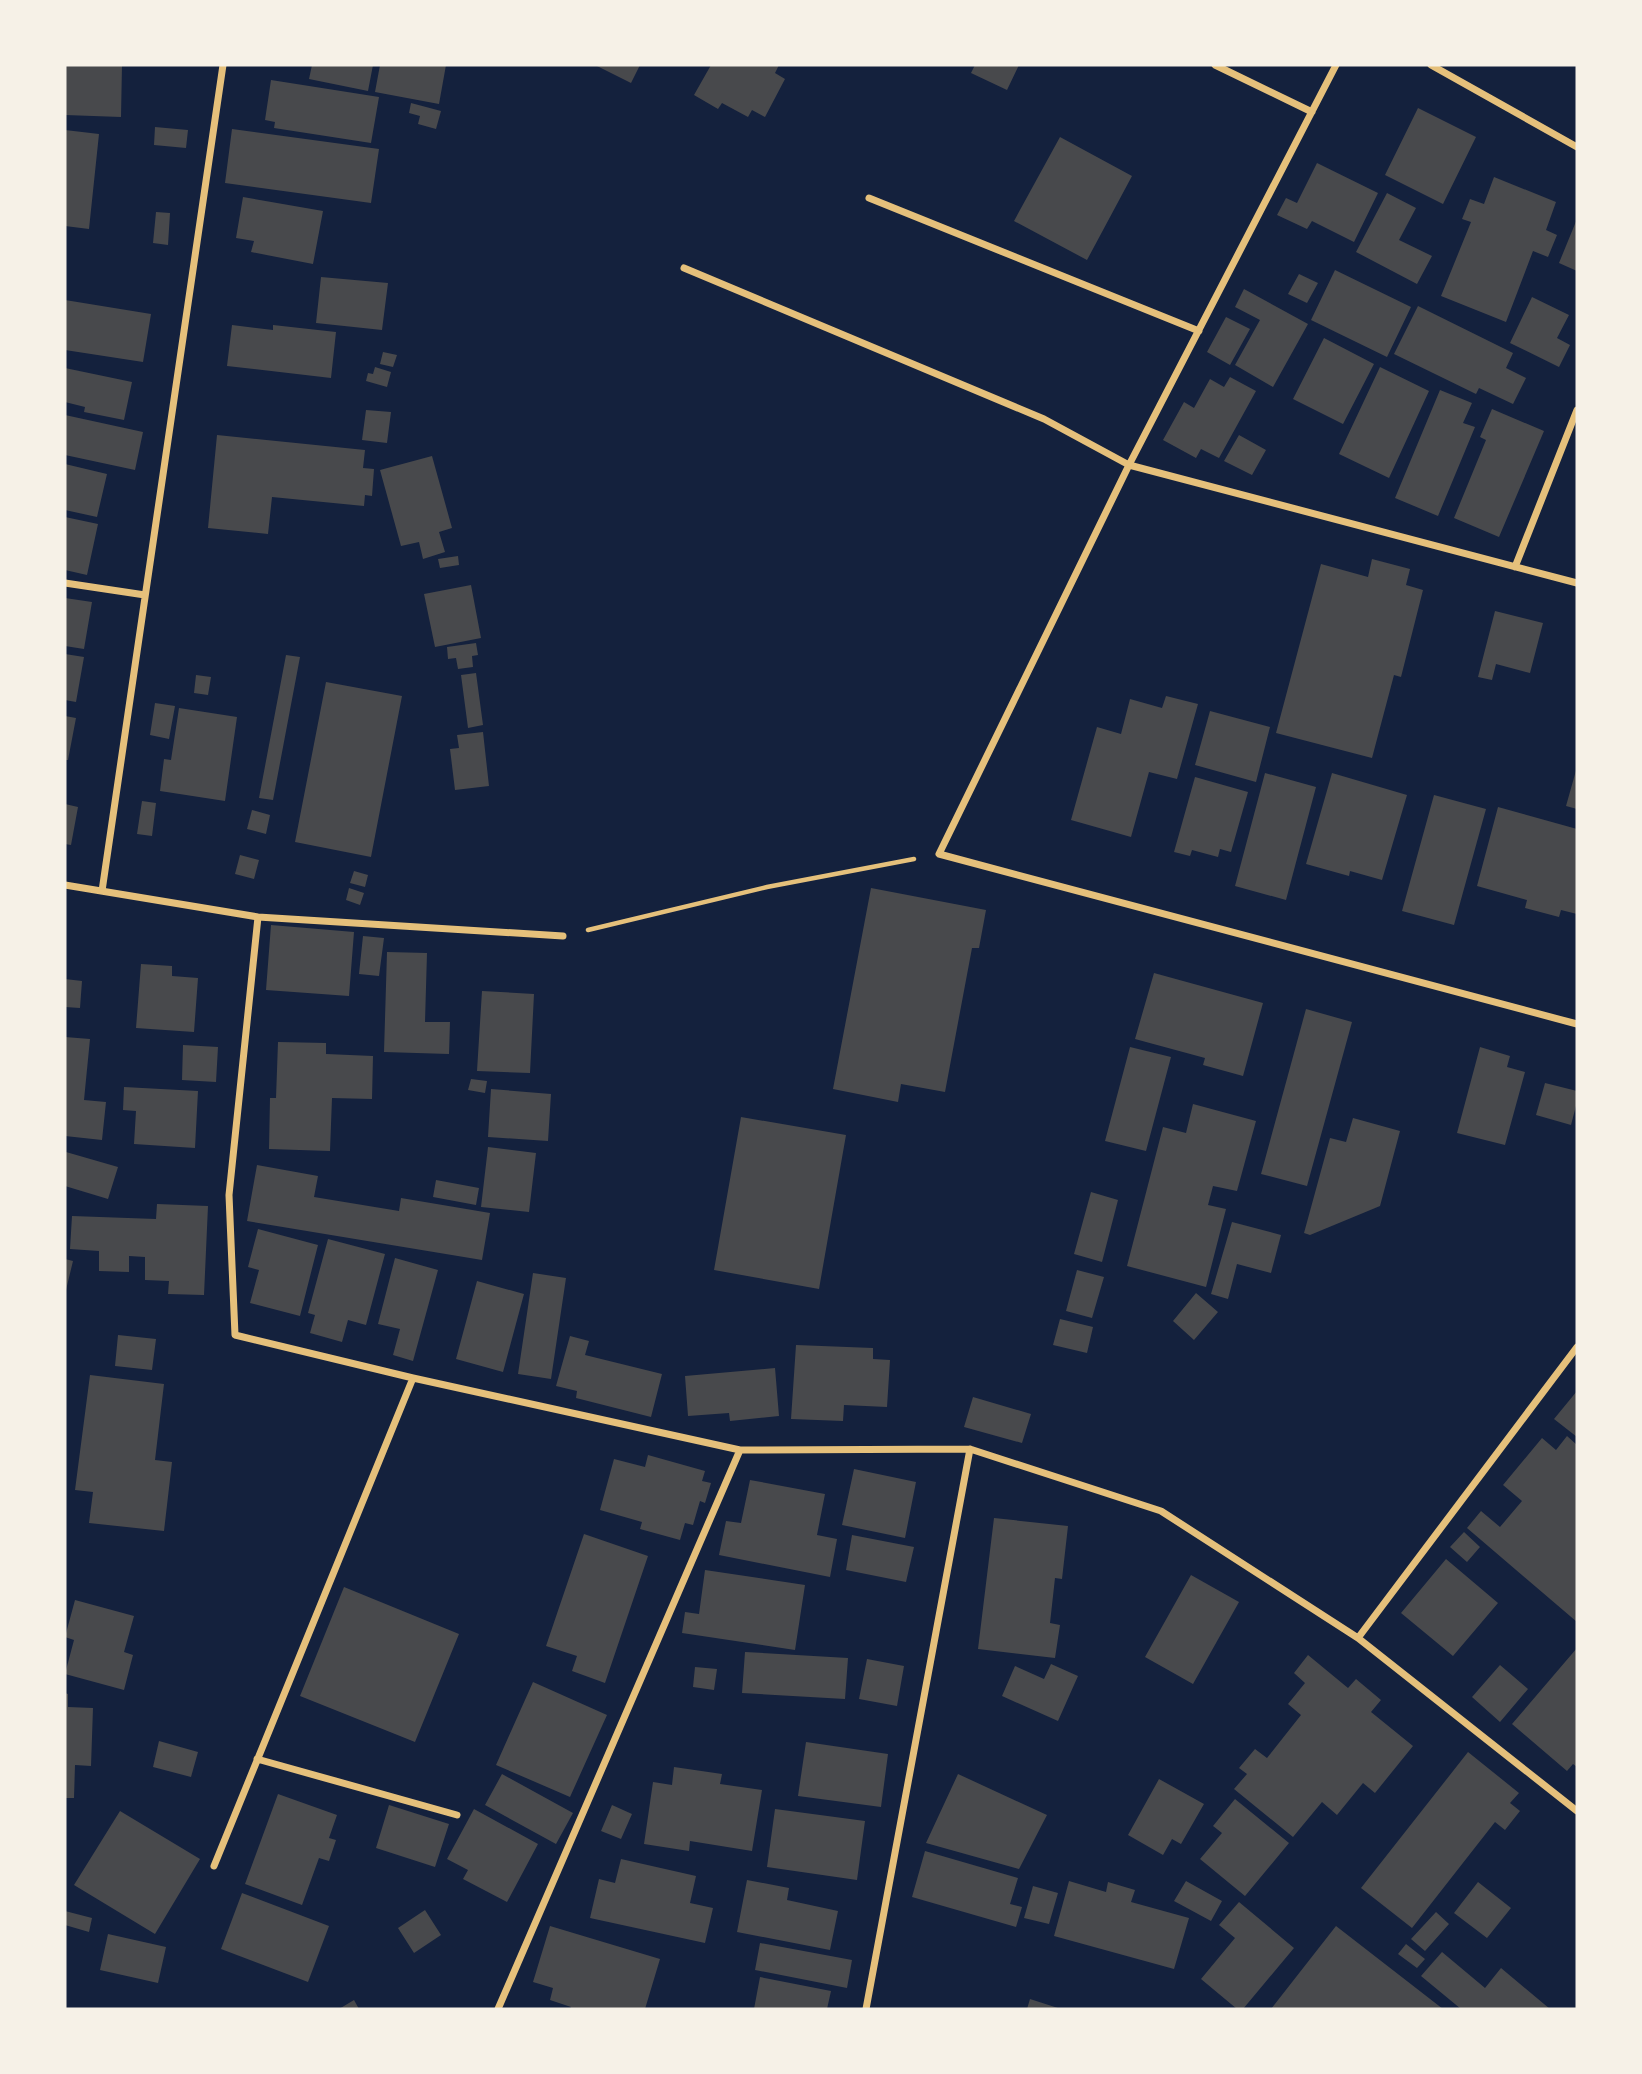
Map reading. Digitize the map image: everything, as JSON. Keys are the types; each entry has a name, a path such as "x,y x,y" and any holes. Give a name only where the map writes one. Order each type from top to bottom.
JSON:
{"street":[{"path":"102,891 223,65"},
{"path":"1216,65 1312,112"},
{"path":"1336,65 1129,465 939,854 1577,1024"},
{"path":"1431,65 1577,146"},
{"path":"869,198 1199,331"},
{"path":"684,268 1044,419 1129,465 1577,583"},
{"path":"1516,567 1577,410"},
{"path":"65,583 145,595"},
{"path":"65,885 258,917 563,936"},
{"path":"258,917 229,1195 235,1335 413,1378 740,1450 970,1449 1161,1511 1358,1638 1577,1811"},
{"path":"1358,1638 1577,1346"},
{"path":"214,1866 413,1378"},
{"path":"866,2009 970,1449"},
{"path":"498,2009 740,1450"},
{"path":"257,1759 457,1815"}],"path":[{"path":"563,936 767,887 939,854"}],"building":[{"path":"65,65 122,65 121,117 65,115"},
{"path":"312,65 373,65 368,91 309,79"},
{"path":"380,65 446,65 439,104 375,92"},
{"path":"595,65 640,65 631,83"},
{"path":"711,65 779,65 775,73 785,79 765,117 752,110 748,117 722,103 718,109 694,95"},
{"path":"975,65 1019,65 1007,90 971,73"},
{"path":"271,80 379,97 371,143 274,128 275,122 265,120"},
{"path":"411,103 441,111 436,129 418,124 420,116 409,113"},
{"path":"1418,108 1476,137 1443,204 1385,175"},
{"path":"155,127 188,130 186,148 154,145"},
{"path":"232,129 379,149 371,203 225,183"},
{"path":"65,130 99,134 89,229 65,226"},
{"path":"1060,137 1132,176 1087,260 1014,221"},
{"path":"1317,163 1378,193 1354,242 1312,221 1307,229 1277,215 1286,198 1297,203"},
{"path":"1494,177 1556,202 1546,230 1557,235 1548,257 1533,251 1506,322 1441,296 1471,222 1462,219 1470,199 1484,204"},
{"path":"1387,193 1416,208 1399,240 1432,256 1417,284 1356,252"},
{"path":"243,197 323,211 313,264 251,252 254,241 236,238"},
{"path":"156,212 170,213 168,245 153,243"},
{"path":"1577,219 1577,271 1559,263"},
{"path":"1335,270 1411,307 1387,357 1311,320"},
{"path":"1299,274 1318,283 1307,303 1288,294"},
{"path":"321,277 388,283 382,330 316,323"},
{"path":"1244,289 1308,324 1273,387 1235,365 1260,320 1235,307"},
{"path":"1532,297 1569,315 1557,338 1570,345 1559,367 1510,343"},
{"path":"65,300 151,314 143,362 65,350"},
{"path":"1418,306 1513,353 1506,368 1526,378 1513,404 1479,388 1476,394 1394,354"},
{"path":"1226,317 1250,329 1230,365 1207,352"},
{"path":"232,325 273,330 273,325 336,332 331,378 227,366"},
{"path":"1324,338 1374,364 1343,424 1293,399"},
{"path":"383,352 397,355 393,367 380,364"},
{"path":"375,367 391,372 387,387 366,381 368,373 373,374"},
{"path":"1380,367 1429,391 1389,478 1339,454"},
{"path":"65,368 132,382 124,420 84,412 85,407 65,402"},
{"path":"1230,377 1256,391 1219,458 1201,449 1196,458 1163,440 1184,402 1194,408 1210,379 1224,387"},
{"path":"1440,390 1472,403 1463,423 1475,427 1438,516 1395,498"},
{"path":"1492,409 1544,431 1499,537 1454,518 1486,440 1480,437"},
{"path":"366,410 391,412 387,443 362,440"},
{"path":"65,415 143,432 135,470 65,455"},
{"path":"217,435 365,450 363,468 374,469 372,496 365,495 364,506 272,497 268,534 208,528"},
{"path":"1239,435 1266,450 1252,475 1224,461"},
{"path":"432,456 452,528 439,532 445,552 423,559 419,542 401,546 380,470"},
{"path":"65,464 107,474 97,517 65,510"},
{"path":"65,517 98,524 87,575 65,570"},
{"path":"458,556 459,565 440,568 438,559"},
{"path":"1372,559 1410,569 1406,585 1423,590 1401,677 1394,675 1372,758 1276,733 1321,564 1368,577"},
{"path":"471,585 481,638 435,647 424,594"},
{"path":"65,598 92,602 84,649 65,646"},
{"path":"1495,611 1543,623 1530,673 1496,664 1492,680 1478,677"},
{"path":"476,643 478,655 472,656 473,667 458,669 456,658 448,659 447,647"},
{"path":"65,654 84,657 76,702 65,700"},
{"path":"286,655 300,657 273,800 259,798"},
{"path":"476,673 483,725 468,728 461,675"},
{"path":"196,675 211,677 208,695 194,693"},
{"path":"326,682 402,696 371,857 295,842"},
{"path":"1166,696 1198,704 1177,779 1149,772 1131,837 1071,820 1097,727 1121,734 1130,699 1162,708"},
{"path":"155,703 175,706 169,739 150,735"},
{"path":"179,708 237,717 225,801 160,791 164,759 171,760"},
{"path":"1210,711 1270,727 1256,782 1195,765"},
{"path":"65,716 76,718 68,760 65,760"},
{"path":"483,732 489,786 455,790 450,749 459,748 457,735"},
{"path":"1577,767 1577,809 1566,806"},
{"path":"1265,773 1316,787 1286,900 1235,886"},
{"path":"1332,773 1407,795 1382,880 1350,871 1349,876 1306,864"},
{"path":"1195,777 1248,792 1231,852 1220,849 1218,857 1192,850 1190,856 1174,852"},
{"path":"1434,795 1486,809 1454,925 1402,911"},
{"path":"142,801 156,803 152,836 137,834"},
{"path":"65,804 78,807 71,845 65,844"},
{"path":"1498,807 1577,829 1577,914 1561,910 1559,917 1525,908 1527,900 1477,886"},
{"path":"252,810 270,815 266,834 247,829"},
{"path":"240,855 259,860 254,879 235,874"},
{"path":"354,871 368,875 365,887 350,883"},
{"path":"349,888 364,893 360,905 346,900"},
{"path":"871,888 986,910 979,948 972,948 945,1092 901,1084 898,1102 833,1089"},
{"path":"271,925 354,932 349,996 266,990"},
{"path":"363,936 384,938 379,976 359,974"},
{"path":"387,952 427,953 425,1022 450,1022 449,1054 384,1052"},
{"path":"141,964 172,966 172,976 198,978 194,1032 136,1028"},
{"path":"1154,973 1263,1003 1243,1076 1203,1065 1205,1058 1135,1039"},
{"path":"65,979 82,981 80,1008 65,1007"},
{"path":"482,991 534,994 530,1073 477,1071"},
{"path":"1306,1009 1352,1022 1307,1186 1261,1174"},
{"path":"65,1037 90,1039 84,1100 106,1102 102,1140 65,1136"},
{"path":"278,1042 326,1043 326,1054 373,1056 372,1099 332,1098 330,1151 269,1149 270,1098 276,1098"},
{"path":"183,1045 218,1047 216,1082 182,1080"},
{"path":"1130,1047 1171,1057 1146,1151 1105,1141"},
{"path":"1480,1047 1510,1056 1507,1067 1525,1072 1505,1145 1457,1133"},
{"path":"471,1079 487,1081 485,1093 468,1090"},
{"path":"1545,1083 1577,1091 1571,1125 1536,1115"},
{"path":"124,1087 198,1091 195,1148 134,1144 136,1111 123,1110"},
{"path":"491,1089 551,1094 548,1141 488,1137"},
{"path":"1193,1104 1256,1121 1237,1191 1213,1186 1208,1205 1226,1209 1206,1287 1127,1266 1163,1127 1186,1133"},
{"path":"741,1117 846,1135 819,1289 714,1270"},
{"path":"1353,1118 1400,1131 1380,1206 1310,1235 1304,1233 1330,1138 1346,1142"},
{"path":"488,1147 536,1153 529,1212 481,1207"},
{"path":"66,1152 118,1167 108,1199 65,1186"},
{"path":"257,1165 318,1176 314,1197 399,1211 401,1198 490,1213 482,1260 247,1221"},
{"path":"436,1180 479,1188 476,1205 433,1197"},
{"path":"1091,1192 1118,1200 1102,1262 1074,1254"},
{"path":"157,1204 208,1206 204,1295 168,1294 169,1281 145,1280 145,1257 129,1256 129,1272 99,1271 99,1251 70,1249 72,1216 156,1219"},
{"path":"1232,1222 1281,1235 1271,1273 1237,1264 1228,1299 1211,1294"},
{"path":"258,1229 318,1245 300,1316 250,1303 259,1270 248,1267"},
{"path":"328,1239 385,1254 366,1325 348,1320 342,1342 310,1333 315,1315 308,1313"},
{"path":"395,1258 438,1270 413,1361 393,1355 400,1329 378,1324"},
{"path":"65,1259 73,1261 66,1290 65,1290"},
{"path":"1077,1270 1104,1277 1092,1318 1066,1311"},
{"path":"533,1273 566,1278 551,1379 518,1374"},
{"path":"477,1281 524,1294 503,1372 456,1359"},
{"path":"1196,1293 1218,1312 1194,1340 1173,1321"},
{"path":"1060,1319 1093,1327 1087,1353 1053,1345"},
{"path":"118,1335 156,1339 152,1370 115,1366"},
{"path":"570,1336 589,1341 585,1355 662,1374 651,1417 576,1398 577,1391 556,1386"},
{"path":"796,1345 873,1348 873,1359 890,1360 887,1407 844,1405 843,1421 791,1419"},
{"path":"775,1368 779,1416 730,1421 729,1413 688,1416 685,1376"},
{"path":"90,1375 164,1384 155,1460 172,1462 164,1531 89,1523 93,1492 75,1490"},
{"path":"1577,1391 1577,1437 1554,1419"},
{"path":"973,1397 1031,1414 1022,1443 964,1427"},
{"path":"1567,1436 1577,1445 1577,1622 1467,1528 1481,1511 1500,1527 1522,1501 1503,1485 1542,1438 1556,1450"},
{"path":"648,1455 705,1471 702,1481 711,1483 705,1503 700,1501 693,1525 685,1523 680,1540 640,1529 642,1522 600,1510 614,1459 645,1467"},
{"path":"854,1469 916,1482 905,1538 842,1525"},
{"path":"750,1480 825,1494 817,1535 837,1539 830,1577 719,1555 726,1521 741,1523"},
{"path":"994,1518 1068,1526 1062,1579 1055,1578 1050,1623 1060,1625 1055,1658 978,1649"},
{"path":"1464,1532 1480,1547 1467,1562 1450,1547"},
{"path":"584,1534 648,1556 605,1683 572,1671 577,1656 546,1646"},
{"path":"852,1535 914,1547 906,1582 846,1570"},
{"path":"1446,1559 1498,1603 1453,1656 1401,1613"},
{"path":"705,1570 805,1585 795,1650 682,1633 685,1612 699,1614"},
{"path":"1191,1575 1239,1602 1193,1684 1145,1657"},
{"path":"344,1587 459,1634 415,1742 300,1696"},
{"path":"75,1600 134,1616 124,1652 133,1655 124,1690 65,1674 74,1640 65,1637"},
{"path":"1577,1648 1577,1767 1573,1764 1567,1771 1512,1724"},
{"path":"745,1652 848,1658 845,1699 742,1693"},
{"path":"1308,1655 1348,1688 1356,1679 1381,1700 1371,1712 1413,1746 1375,1793 1363,1783 1337,1815 1322,1802 1293,1837 1234,1789 1247,1774 1239,1768 1255,1749 1267,1758 1301,1715 1288,1704 1305,1683 1294,1673"},
{"path":"867,1659 904,1666 897,1706 859,1699"},
{"path":"1051,1664 1078,1676 1058,1721 1002,1696 1015,1666 1044,1679"},
{"path":"1500,1665 1528,1689 1500,1722 1472,1697"},
{"path":"695,1667 717,1669 714,1690 693,1687"},
{"path":"533,1682 607,1715 570,1797 496,1765"},
{"path":"65,1693 68,1694 68,1707 93,1708 91,1766 75,1765 74,1798 65,1798"},
{"path":"159,1741 198,1752 191,1777 153,1767"},
{"path":"806,1742 888,1754 881,1807 798,1796"},
{"path":"1468,1752 1519,1793 1510,1803 1520,1811 1505,1830 1495,1822 1412,1928 1361,1888"},
{"path":"674,1767 722,1774 720,1784 762,1790 752,1851 690,1841 689,1851 644,1844 653,1782 672,1785"},
{"path":"502,1774 573,1813 556,1844 485,1805"},
{"path":"958,1774 1047,1815 1019,1869 926,1843"},
{"path":"1159,1779 1204,1804 1181,1844 1172,1839 1163,1855 1128,1835"},
{"path":"278,1794 337,1815 329,1838 336,1840 329,1861 319,1858 302,1905 245,1884"},
{"path":"1235,1799 1289,1843 1245,1896 1200,1859 1222,1833 1213,1826"},
{"path":"389,1805 449,1824 435,1867 376,1848"},
{"path":"612,1805 632,1814 621,1839 601,1831"},
{"path":"474,1809 538,1844 507,1902 463,1879 468,1870 447,1859"},
{"path":"775,1809 865,1821 857,1880 767,1867"},
{"path":"120,1811 200,1859 155,1934 74,1885"},
{"path":"925,1851 1018,1878 1010,1904 1022,1907 1016,1927 912,1897"},
{"path":"621,1859 696,1876 690,1903 713,1908 705,1943 590,1918 599,1879 615,1883"},
{"path":"747,1880 789,1888 787,1900 838,1911 830,1950 737,1932"},
{"path":"1069,1881 1106,1892 1108,1882 1135,1890 1131,1902 1189,1918 1174,1969 1054,1936"},
{"path":"1186,1881 1222,1901 1211,1921 1174,1901"},
{"path":"1478,1882 1511,1908 1487,1938 1454,1913"},
{"path":"1033,1886 1058,1893 1049,1924 1024,1918"},
{"path":"242,1893 329,1926 308,1982 221,1949"},
{"path":"1239,1902 1294,1948 1243,2009 1237,2009 1201,1979 1235,1938 1219,1925"},
{"path":"425,1910 441,1935 414,1953 398,1928"},
{"path":"65,1911 92,1918 89,1932 65,1925"},
{"path":"1436,1912 1449,1924 1425,1951 1411,1939"},
{"path":"550,1926 660,1959 645,2009 570,2009 571,2007 550,2000 553,1988 533,1982"},
{"path":"1336,1926 1443,2009 1271,2009"},
{"path":"108,1934 166,1947 158,1983 100,1970"},
{"path":"760,1943 852,1960 847,1988 755,1970"},
{"path":"1406,1944 1425,1959 1417,1968 1398,1954"},
{"path":"1442,1952 1485,1988 1501,1968 1550,2009 1461,2009 1421,1976"},
{"path":"760,1977 831,1991 827,2009 754,2009"},
{"path":"1030,1999 1061,2009 1027,2009"},
{"path":"354,2000 359,2009 339,2009"}]}
